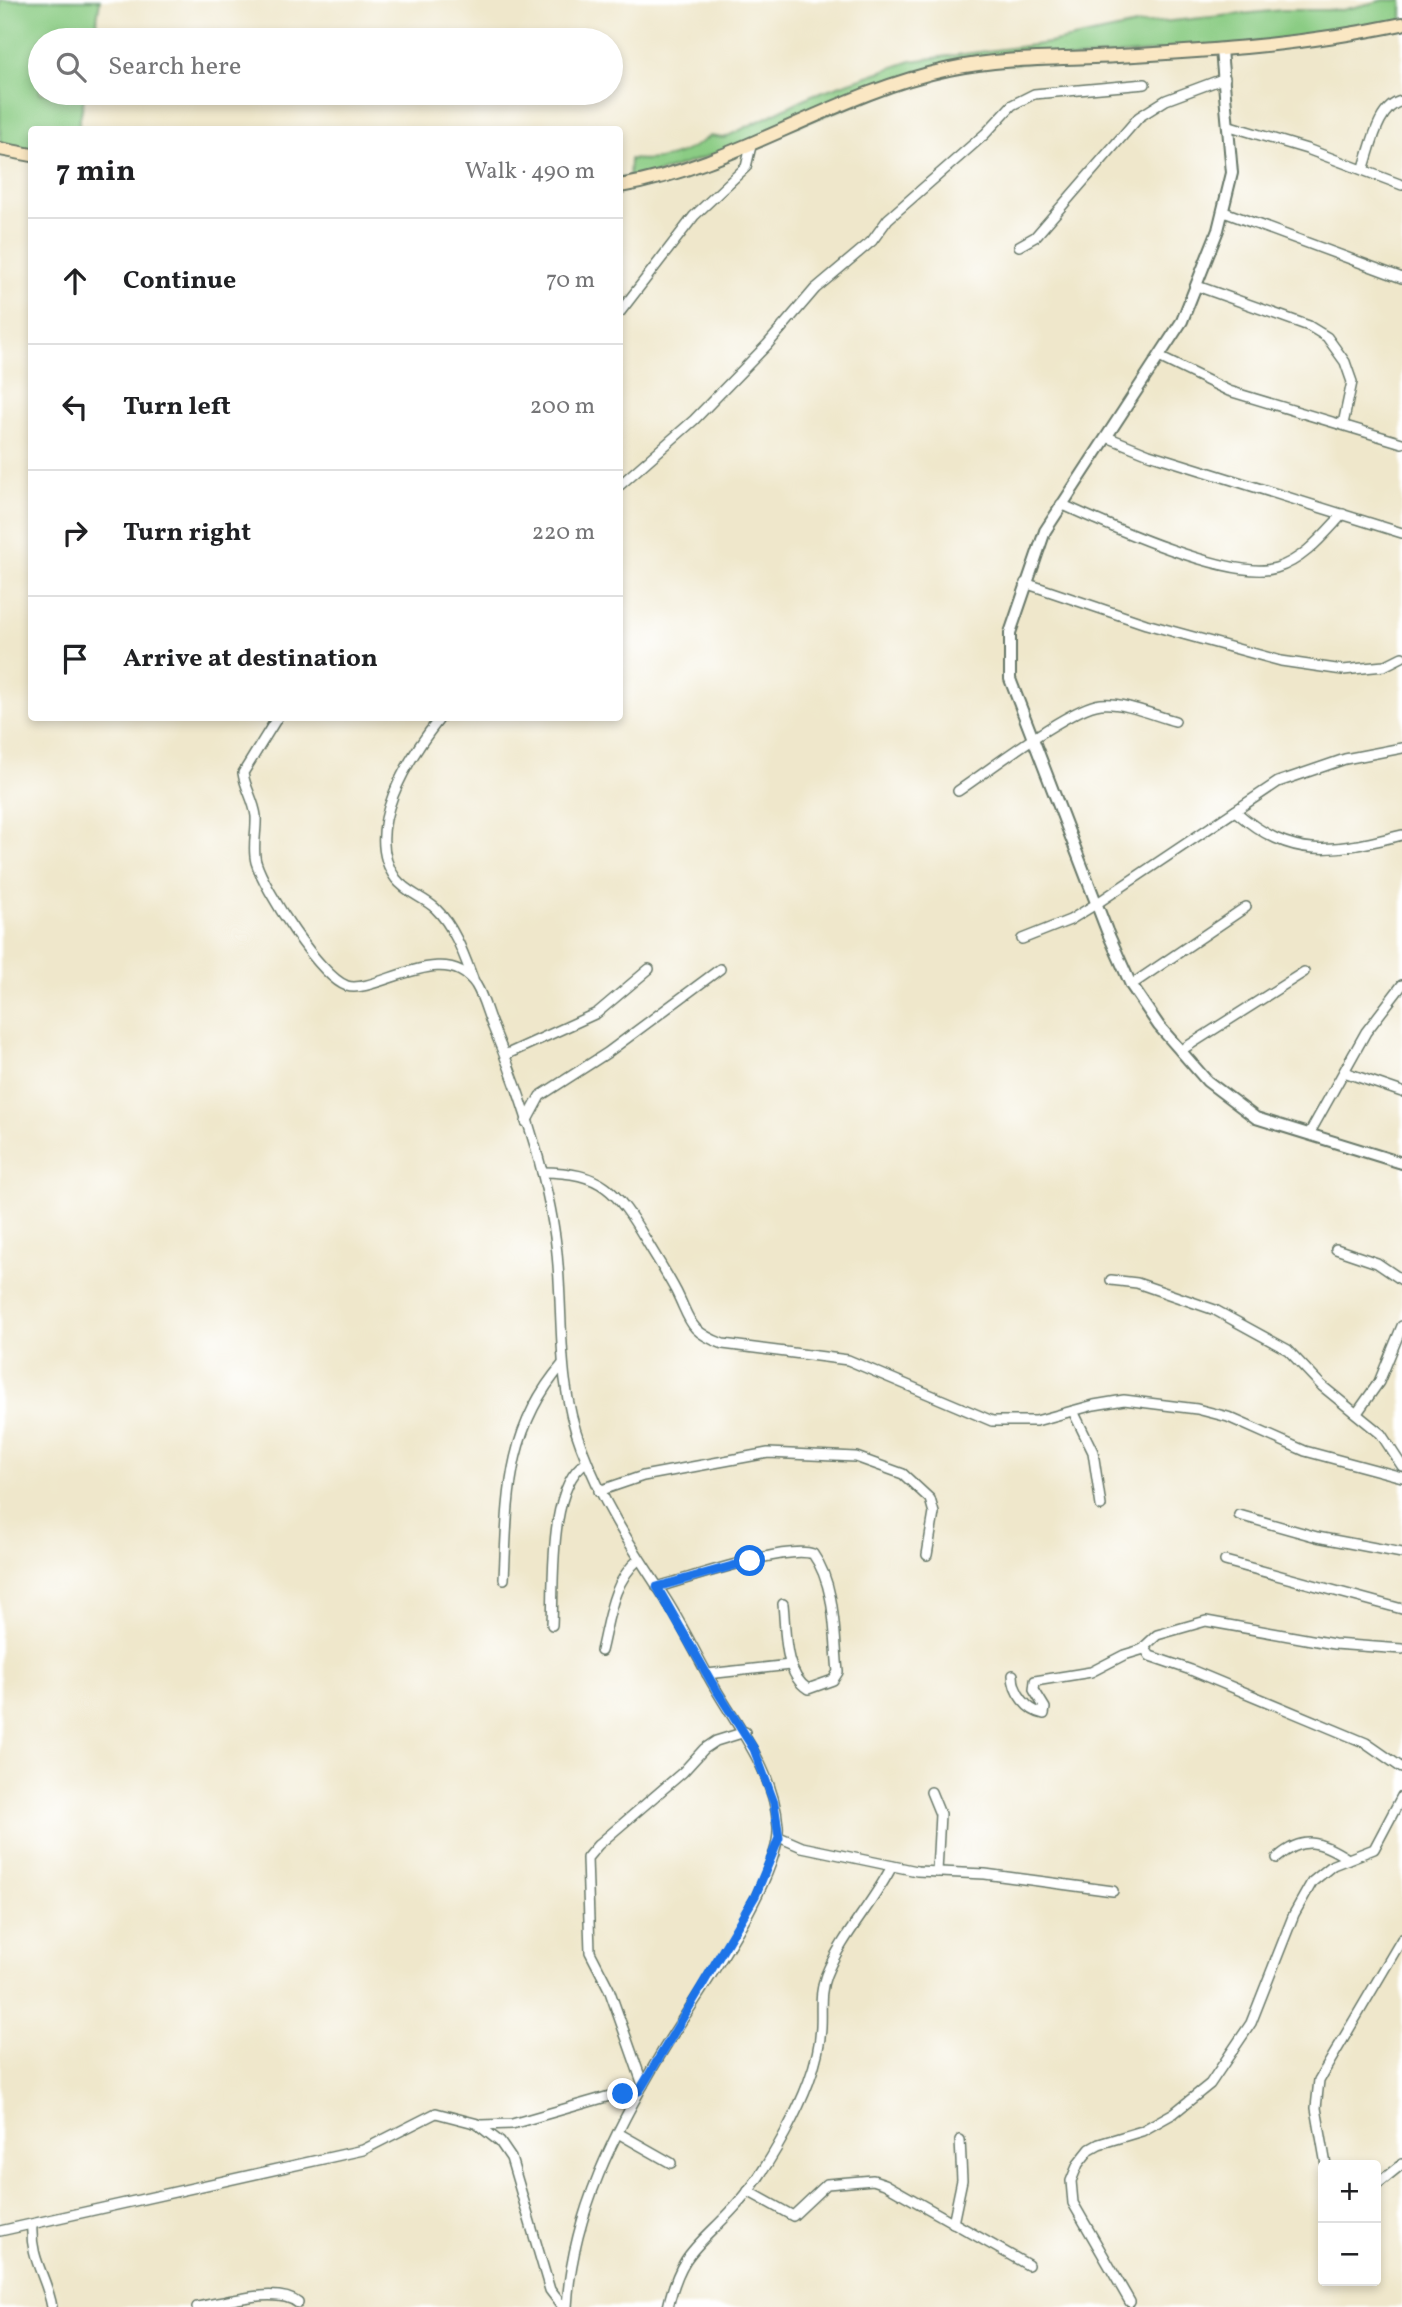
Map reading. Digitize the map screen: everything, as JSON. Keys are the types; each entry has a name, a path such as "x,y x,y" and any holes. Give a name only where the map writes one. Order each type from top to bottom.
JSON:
{"main road":[{"path":"623,185 671,175 751,146 867,95 949,69 1013,61 1221,50 1328,37 1402,24"},
{"path":"0,149 28,154"}],"street":[{"path":"1221,50 1230,126 1232,173 1224,212 1182,321 1045,531 1012,625 1007,653 1012,687 1096,904 1131,985 1180,1051 1207,1081 1256,1118 1402,1163"},
{"path":"1019,246 1035,237 1139,117 1166,100 1225,79"},
{"path":"623,482 694,420 816,289 872,241 888,219 985,134 1012,105 1034,94 1145,83"},
{"path":"1363,170 1382,117 1392,104 1402,101"},
{"path":"1230,126 1286,142 1402,185"},
{"path":"623,308 694,216 746,167 751,146"},
{"path":"1224,212 1402,278"},
{"path":"1197,286 1309,326 1327,337 1345,362 1352,382 1343,424"},
{"path":"1159,356 1229,391 1402,443"},
{"path":"1107,437 1149,454 1402,533"},
{"path":"1061,504 1166,547 1256,570 1287,564 1314,544 1343,514"},
{"path":"1025,583 1146,624 1281,661 1355,670 1384,666 1402,657"},
{"path":"958,791 1080,711 1104,704 1175,721"},
{"path":"275,721 245,767 243,780 255,810 257,864 292,928 324,968 351,987 427,968 449,968 474,981"},
{"path":"438,721 419,744 400,780 382,846 397,880 433,906 444,919 505,1055 542,1172 558,1264 562,1365 569,1409 586,1462 625,1541 657,1587 707,1674 745,1732 774,1803 779,1838 755,1896 641,2088 596,2177 573,2255 565,2307"},
{"path":"1022,939 1070,920 1259,793 1288,778 1345,760 1402,748"},
{"path":"1234,811 1264,834 1308,849 1346,848 1402,835"},
{"path":"1131,985 1246,907"},
{"path":"505,1055 597,1013 649,969"},
{"path":"526,1122 540,1096 607,1053 720,969"},
{"path":"1180,1051 1304,972"},
{"path":"1309,1134 1366,1032 1402,985"},
{"path":"1343,1072 1402,1091"},
{"path":"542,1172 568,1173 589,1178 620,1198 673,1287 686,1319 705,1338 723,1344 848,1360 992,1421 1036,1421 1124,1400 1198,1409 1228,1417 1306,1451 1402,1477"},
{"path":"1336,1249 1377,1263 1402,1280"},
{"path":"1111,1280 1137,1283 1222,1312 1288,1350 1322,1386 1381,1434 1402,1466"},
{"path":"1357,1413 1379,1382 1402,1325"},
{"path":"504,1579 509,1495 518,1439 540,1392 562,1365"},
{"path":"1073,1411 1093,1452 1101,1506"},
{"path":"599,1491 643,1476 768,1453 856,1457 903,1474 930,1499 934,1513 927,1555"},
{"path":"552,1625 556,1538 562,1506 572,1474 586,1462"},
{"path":"1239,1515 1317,1537 1402,1553"},
{"path":"657,1587 761,1559 803,1552 813,1555 820,1566 830,1603 837,1676 817,1688 808,1689 796,1678 790,1665 783,1604"},
{"path":"601,1651 617,1589 623,1576 639,1559"},
{"path":"1225,1561 1402,1609"},
{"path":"1144,1649 1146,1642 1157,1635 1206,1621 1334,1644 1402,1649"},
{"path":"1013,1675 1016,1694 1038,1713 1045,1714 1045,1708 1034,1690 1035,1681 1091,1672 1124,1655 1144,1649"},
{"path":"1144,1649 1150,1656 1191,1670 1366,1743 1402,1769"},
{"path":"707,1674 790,1665"},
{"path":"641,2088 609,1989 590,1952 587,1858 598,1844 683,1772 704,1749 716,1741 745,1732"},
{"path":"931,1792 940,1814 937,1872"},
{"path":"1130,2302 1073,2203 1071,2181 1078,2164 1090,2149 1142,2131 1174,2113 1210,2084 1251,2023 1284,1937 1305,1894 1324,1871 1374,1849 1402,1796"},
{"path":"779,1838 802,1847 892,1866 937,1872 985,1874 1113,1891"},
{"path":"1277,1858 1291,1846 1303,1842 1328,1847 1349,1858"},
{"path":"668,2307 674,2280 686,2258 748,2191 766,2167 788,2126 814,2064 821,2028 821,1992 831,1963 892,1866"},
{"path":"1325,2160 1315,2095 1319,2080 1402,1939"},
{"path":"0,2231 363,2150 436,2113 476,2123 512,2124 641,2088"},
{"path":"476,2123 500,2142 511,2158 550,2290 565,2307"},
{"path":"618,2133 671,2163"},
{"path":"953,2223 962,2180 960,2140"},
{"path":"1381,2181 1402,2164"},
{"path":"748,2191 793,2216 827,2184 873,2180 892,2187 1028,2265"},
{"path":"32,2224 33,2258 46,2283 52,2307"},
{"path":"197,2307 275,2295 292,2298 298,2303"}],"green space":[{"path":"0,0 100,0 96,28 28,28 28,105 83,105 79,126 28,126 28,154 0,149"},
{"path":"1384,0 1402,0 1402,24 1328,37 949,69 785,130 623,185 623,178 629,178 630,159 662,158 681,153 710,136 724,138 812,95 911,61 1049,43 1141,24 1282,10 1342,10"}],"route":[{"path":"623,2094 639,2091 643,2085 755,1896 779,1838 774,1803 754,1749 720,1697 657,1587 750,1561"}]}
